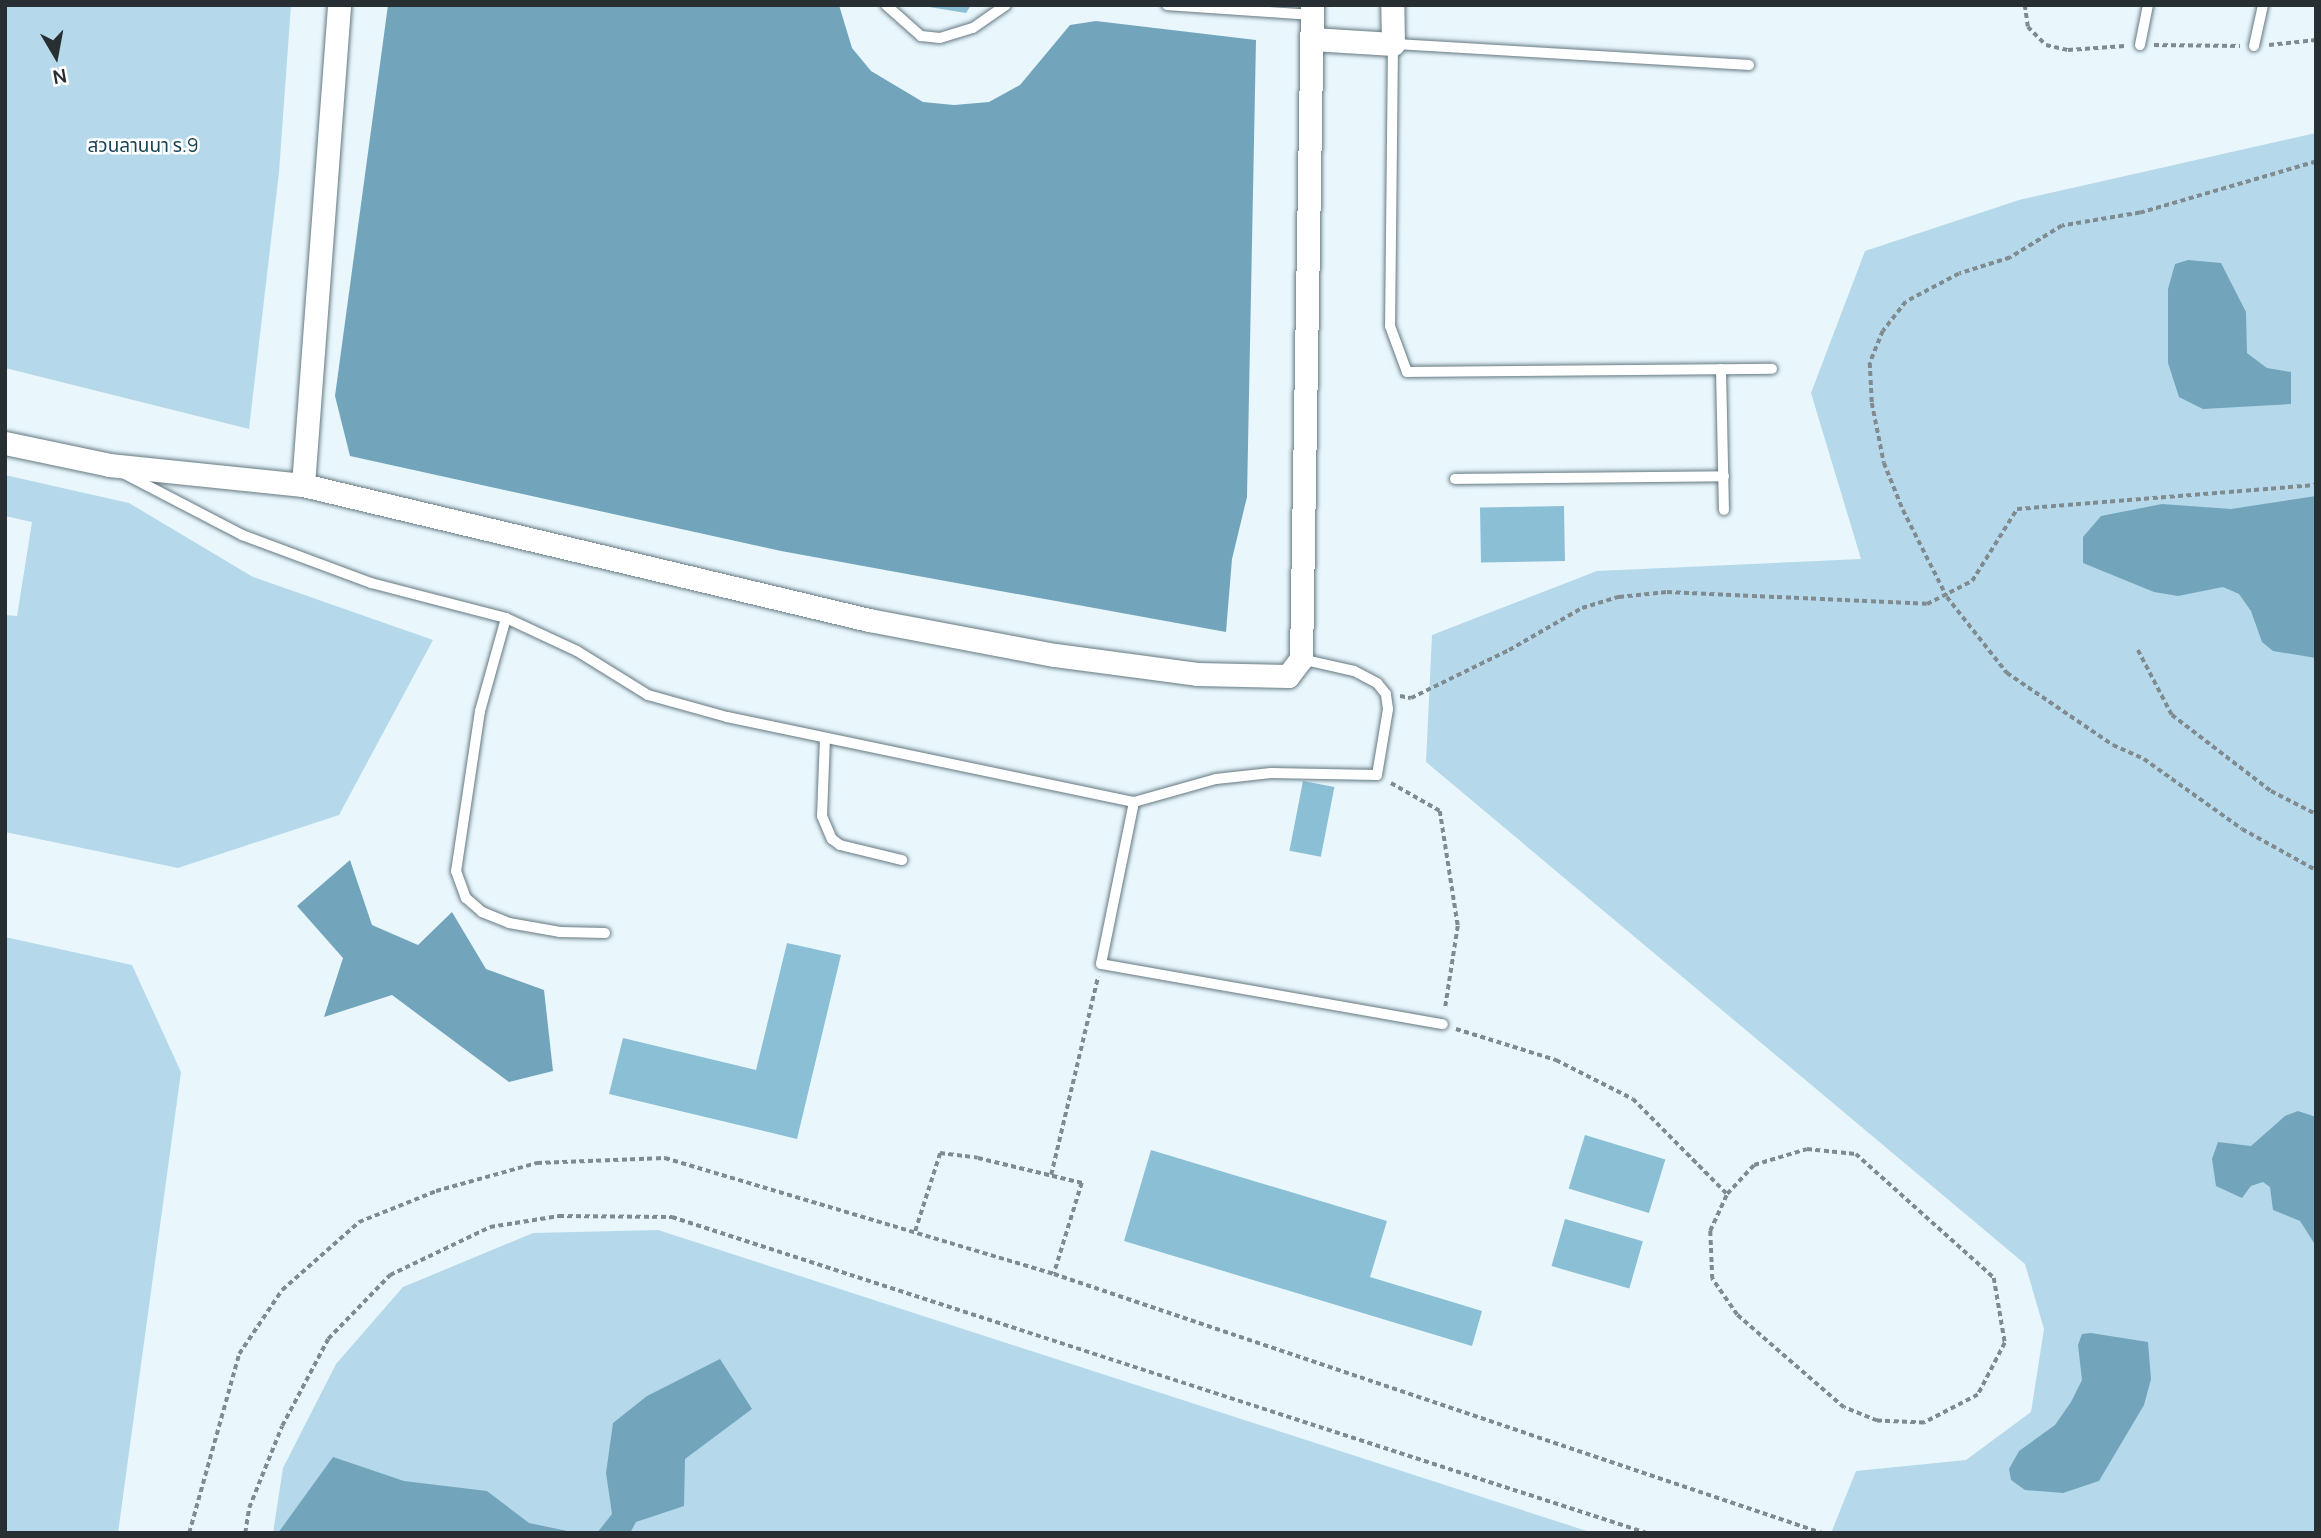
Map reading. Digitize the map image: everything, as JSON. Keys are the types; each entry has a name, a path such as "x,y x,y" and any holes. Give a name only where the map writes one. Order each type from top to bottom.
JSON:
{"street":[{"path":"303,485 339,5"},
{"path":"1312,39 1392,44 1392,5"},
{"path":"5,443 109,465 303,485 869,620 1055,655 1262,679 1288,676 1301,659 1312,10"}],"lane":[{"path":"886,5 921,36 940,38 973,28 1006,5"},
{"path":"1167,5 1312,10"},
{"path":"2140,45 2148,5"},
{"path":"2254,46 2263,5"},
{"path":"1749,65 1392,44 1390,326 1406,372 1772,369"},
{"path":"1721,369 1724,510"},
{"path":"109,465 243,535 371,583 506,618 577,651 648,695 825,738 1134,802 1216,779 1271,773 1377,775 1388,709 1386,694 1354,671 1301,659"},
{"path":"1455,479 1724,476"},
{"path":"506,618 480,711 456,871 466,898 482,912 509,923 561,932 605,933"},
{"path":"825,738 822,816 832,839 840,845 902,860"},
{"path":"1134,802 1101,964 1443,1024"}],"path":[{"path":"2025,5 2028,27 2046,45 2068,50 2140,45 2254,46 2316,40"},
{"path":"2316,162 2140,214 2062,226 2010,258 1959,274 1906,302 1883,331 1870,363 1872,403 1884,463 1947,597 2007,673 2113,745 2144,759 2242,829 2316,870"},
{"path":"1386,694 1411,698 1450,676 1509,650 1582,608 1619,597 1667,592 1913,606 1947,597 1972,581 2017,509 2316,485"},
{"path":"2138,650 2172,715 2271,790 2316,814"},
{"path":"1377,775 1440,811 1458,926 1443,1024 1556,1060 1633,1100 1727,1194"},
{"path":"1051,1175 1101,964"},
{"path":"1807,1149 1856,1154 1994,1279 2005,1343 1979,1395 1924,1423 1877,1421 1843,1408 1737,1315 1712,1279 1710,1231 1727,1194 1754,1165 1807,1149"},
{"path":"915,1231 940,1153 1082,1183 1054,1274"},
{"path":"189,1533 239,1354 282,1290 359,1222 436,1191 537,1163 665,1158 1054,1274 1822,1533"},
{"path":"245,1533 249,1508 282,1426 328,1339 390,1275 490,1227 572,1216 672,1217 1647,1533"}],"green space":[{"name":"สวนลานนา ร.9","path":"5,5 291,5 279,172 249,429 5,368"},
{"path":"2316,133 2316,1533 1831,1533 1856,1471 1966,1460 2031,1412 2044,1329 2025,1264 1426,762 1432,635 1597,571 1861,559 1811,393 1865,251 2019,200"},
{"path":"5,475 129,503 253,577 433,640 339,815 178,868 5,832 5,615 17,616 32,522 5,516"},
{"path":"5,937 132,965 181,1072 118,1533 5,1533"},
{"path":"658,1230 1593,1533 273,1533 283,1468 336,1364 403,1287 533,1233"}],"shaded area":[{"path":"388,5 839,5 852,48 871,71 923,102 954,105 989,102 1020,85 1070,25 1096,21 1256,40 1247,497 1232,559 1226,632 781,551 350,456 335,396"},
{"path":"2188,260 2221,263 2246,312 2247,353 2267,368 2291,372 2291,404 2203,409 2179,397 2168,363 2168,289 2175,264"},
{"path":"2316,496 2316,658 2273,651 2262,642 2251,611 2239,594 2223,587 2178,596 2154,592 2083,563 2083,537 2101,516 2162,504 2231,509"},
{"path":"350,860 372,925 418,945 452,912 486,969 544,990 553,1071 509,1082 392,995 324,1017 343,958 297,906"},
{"path":"2298,1111 2316,1117 2316,1246 2300,1221 2273,1210 2270,1187 2263,1182 2251,1186 2242,1198 2216,1186 2212,1159 2218,1142 2251,1146 2285,1116"},
{"path":"2082,1334 2148,1342 2151,1379 2144,1405 2099,1481 2063,1493 2025,1490 2011,1480 2009,1469 2019,1451 2055,1425 2071,1402 2082,1380 2078,1345"},
{"path":"720,1359 752,1409 685,1459 684,1506 636,1522 630,1533 597,1533 612,1514 606,1473 613,1423 647,1396"},
{"path":"333,1457 404,1481 487,1491 529,1523 577,1533 278,1533"}],"building":[{"path":"917,5 971,5 966,13"},
{"path":"1564,506 1565,561 1481,562 1480,507"},
{"path":"1303,781 1334,787 1321,857 1289,851"},
{"path":"787,943 841,955 797,1139 609,1094 623,1038 756,1070"},
{"path":"1585,1135 1665,1160 1649,1213 1569,1189"},
{"path":"1151,1150 1387,1221 1370,1277 1482,1311 1472,1346 1124,1241"},
{"path":"1565,1219 1643,1241 1629,1288 1551,1266"}]}
